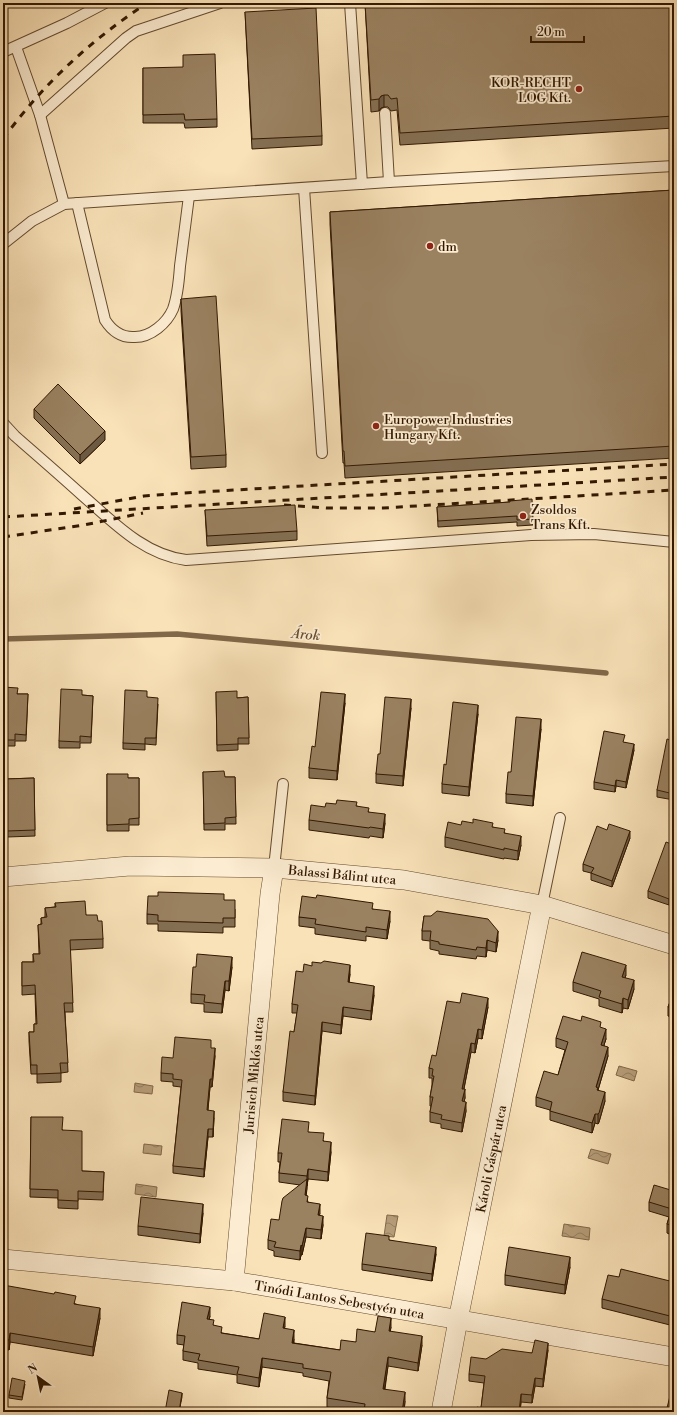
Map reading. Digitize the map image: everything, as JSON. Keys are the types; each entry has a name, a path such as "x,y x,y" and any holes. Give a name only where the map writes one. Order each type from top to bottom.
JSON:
{"street":[{"name":"Balassi Bálint utca","path":"3,877 130,866 274,868 404,880 542,905 674,946"},
{"name":"Jurisich Miklós utca","path":"234,1281 270,894 274,868"},
{"name":"Károli Gáspár utca","path":"441,1412 458,1320 542,905"},
{"name":"Tinódi Lantos Sebestyén utca","path":"3,1259 234,1281 674,1357"}],"lane":[{"path":"3,52 105,3"},
{"path":"40,115 126,38 136,31 220,3"},
{"path":"350,3 362,184"},
{"path":"16,47 40,115 64,204"},
{"path":"385,113 389,182"},
{"path":"3,244 32,221 64,204 389,182 674,166"},
{"path":"304,188 322,453"},
{"path":"77,203 105,320 111,329 128,338 141,337 154,331 165,321 172,310 177,291 189,196"},
{"path":"3,422 15,436 124,531 155,552 175,559 194,560 531,535 594,534 674,542"},
{"path":"274,868 283,784"},
{"path":"542,905 560,818"}],"water":[{"path":"619,1066 637,1071 634,1081 616,1075"},
{"path":"135,1083 153,1086 152,1094 134,1092"},
{"path":"144,1144 162,1146 161,1155 143,1153"},
{"path":"591,1149 611,1154 608,1164 588,1158"},
{"path":"136,1184 157,1187 156,1197 135,1194"},
{"path":"387,1215 398,1216 394,1237 384,1236"},
{"path":"564,1224 590,1228 589,1240 562,1236"}],"building":[{"path":"365,3 674,3 674,116 400,133 397,98 391,99 388,95 384,95 379,99 371,100"},
{"path":"316,8 322,136 252,139 245,12"},
{"path":"215,54 217,119 185,120 184,114 143,115 143,68 183,67 183,55"},
{"path":"674,190 674,446 345,466 330,212"},
{"path":"216,296 226,455 191,457 181,299"},
{"path":"58,384 105,431 80,455 34,409"},
{"path":"532,499 533,519 517,520 517,516 438,521 437,507"},
{"path":"295,505 297,531 207,536 205,510"},
{"path":"3,687 18,688 17,694 28,694 26,735 15,734 15,740 3,740"},
{"path":"61,689 82,690 82,695 93,696 91,737 80,736 80,742 59,741"},
{"path":"125,690 147,691 147,697 158,698 156,738 145,738 145,744 123,743"},
{"path":"237,691 237,698 248,697 249,738 238,738 238,744 217,745 216,692"},
{"path":"321,692 345,694 337,771 309,768 312,746 315,747"},
{"path":"385,697 411,699 403,776 376,774 378,754 380,754"},
{"path":"453,702 478,705 469,787 442,784 444,764 446,765"},
{"path":"516,717 541,719 533,796 506,794 508,772 511,772"},
{"path":"604,731 625,735 623,742 634,744 626,782 616,780 615,786 594,782"},
{"path":"667,739 674,741 674,794 657,790"},
{"path":"224,771 225,777 235,777 236,817 225,818 225,823 204,824 203,772"},
{"path":"107,774 128,774 128,778 139,778 139,818 129,819 129,824 107,825"},
{"path":"34,778 35,830 7,831 6,779"},
{"path":"337,800 357,802 356,806 369,808 368,812 385,814 383,829 309,820 311,805 325,807 326,803 336,804"},
{"path":"473,819 493,823 492,827 505,829 504,833 521,836 518,851 504,848 504,850 445,837 448,822 461,825 462,821 473,823"},
{"path":"609,824 630,831 612,881 591,873 594,868 583,864 597,826 607,830"},
{"path":"666,842 674,845 674,894 671,893 669,899 648,891"},
{"path":"158,892 224,894 224,900 235,900 235,918 223,918 223,923 158,921 158,915 147,914 148,896 158,896"},
{"path":"317,895 373,903 372,909 390,911 387,930 366,927 366,932 315,924 316,919 299,917 302,896 316,898"},
{"path":"85,901 86,915 97,915 98,921 102,921 103,939 70,940 73,1003 64,1003 68,1063 60,1063 61,1073 37,1074 37,1065 31,1065 29,1032 34,1032 34,1024 37,1024 35,985 22,986 22,962 34,962 33,954 40,954 38,925 42,924 41,918 47,917 45,908 56,907 55,903"},
{"path":"437,911 488,919 498,931 496,943 487,940 486,948 477,947 476,950 439,944 439,942 430,940 431,931 422,931 424,916 431,916"},
{"path":"582,952 626,965 622,977 634,980 628,1000 623,998 622,1004 599,997 601,991 573,982"},
{"path":"197,954 232,957 229,981 225,981 222,1004 204,1002 205,995 191,994 193,967 196,967"},
{"path":"324,961 350,965 348,982 374,986 371,1011 343,1007 341,1025 322,1022 315,1096 283,1092 290,1031 294,1032 298,1005 292,1004 296,971 303,972 304,964 312,966 312,962 321,963"},
{"path":"674,992 674,1016 671,1015 672,1008 668,1007"},
{"path":"462,993 488,998 482,1030 478,1029 475,1044 471,1043 462,1089 465,1089 462,1101 466,1102 462,1123 441,1119 442,1115 430,1112 433,1097 430,1097 434,1076 432,1076 433,1069 429,1068 432,1055 436,1056 447,1001 460,1003"},
{"path":"563,1016 581,1021 582,1016 601,1022 600,1027 606,1029 601,1045 608,1047 596,1087 598,1088 597,1090 605,1092 599,1113 595,1114 592,1123 550,1111 552,1102 536,1097 544,1071 558,1075 568,1042 556,1038"},
{"path":"175,1037 211,1040 211,1048 215,1048 207,1110 214,1111 213,1129 208,1129 204,1169 173,1166 182,1080 173,1079 173,1074 161,1073 162,1057 173,1058"},
{"path":"31,1117 63,1117 62,1130 82,1131 82,1171 104,1172 103,1192 78,1191 78,1201 58,1200 58,1190 30,1189"},
{"path":"282,1119 309,1122 308,1132 324,1133 323,1141 331,1142 328,1172 308,1169 307,1176 279,1173 282,1153 278,1153"},
{"path":"307,1179 305,1195 308,1196 307,1202 320,1204 318,1215 323,1216 321,1230 306,1228 300,1251 274,1247 276,1242 268,1240 271,1219 279,1220 283,1198"},
{"path":"654,1185 674,1191 674,1226 667,1224 672,1209 649,1202"},
{"path":"141,1197 203,1204 200,1234 138,1226"},
{"path":"366,1233 389,1236 389,1240 436,1247 432,1274 362,1264"},
{"path":"509,1247 570,1257 565,1285 505,1275"},
{"path":"621,1269 674,1282 674,1317 602,1299 608,1275 619,1277"},
{"path":"3,1285 54,1294 55,1292 76,1296 74,1304 100,1308 93,1347 10,1333 9,1340 3,1339"},
{"path":"182,1302 210,1307 207,1319 214,1320 213,1325 222,1327 221,1333 259,1339 264,1313 285,1317 283,1328 294,1330 292,1343 340,1350 341,1340 356,1342 357,1329 375,1332 378,1316 391,1318 389,1331 422,1336 418,1363 388,1357 383,1389 405,1392 402,1412 364,1412 365,1404 327,1398 331,1372 303,1368 303,1364 262,1358 259,1378 237,1374 239,1367 198,1360 200,1354 183,1351 185,1336 177,1335"},
{"path":"535,1340 548,1343 543,1379 535,1378 532,1395 521,1394 519,1412 476,1412 477,1407 481,1408 485,1376 469,1374 471,1357 486,1359 502,1349 532,1353"},
{"path":"12,1378 25,1381 22,1397 9,1395"},
{"path":"169,1390 182,1393 179,1412 165,1412"},
{"path":"670,1396 674,1397 674,1412 666,1412"}],"waterway":[{"name":"Árok","path":"3,639 177,634 606,673"}],"railway":[{"path":"3,139 35,99 69,64 106,32 147,3"},
{"path":"74,509 144,496 674,464"},
{"path":"3,517 674,477"},
{"path":"284,505 327,508 383,508 674,490"},
{"path":"3,537 84,525 143,513"}],"place":[{"name":"KOR-RECHT LOG Kft.","path":"579,89"},
{"name":"dm","path":"430,246"},
{"name":"Europower Industries Hungary Kft.","path":"376,426"},
{"name":"Zsoldos Trans Kft.","path":"523,516"}]}
